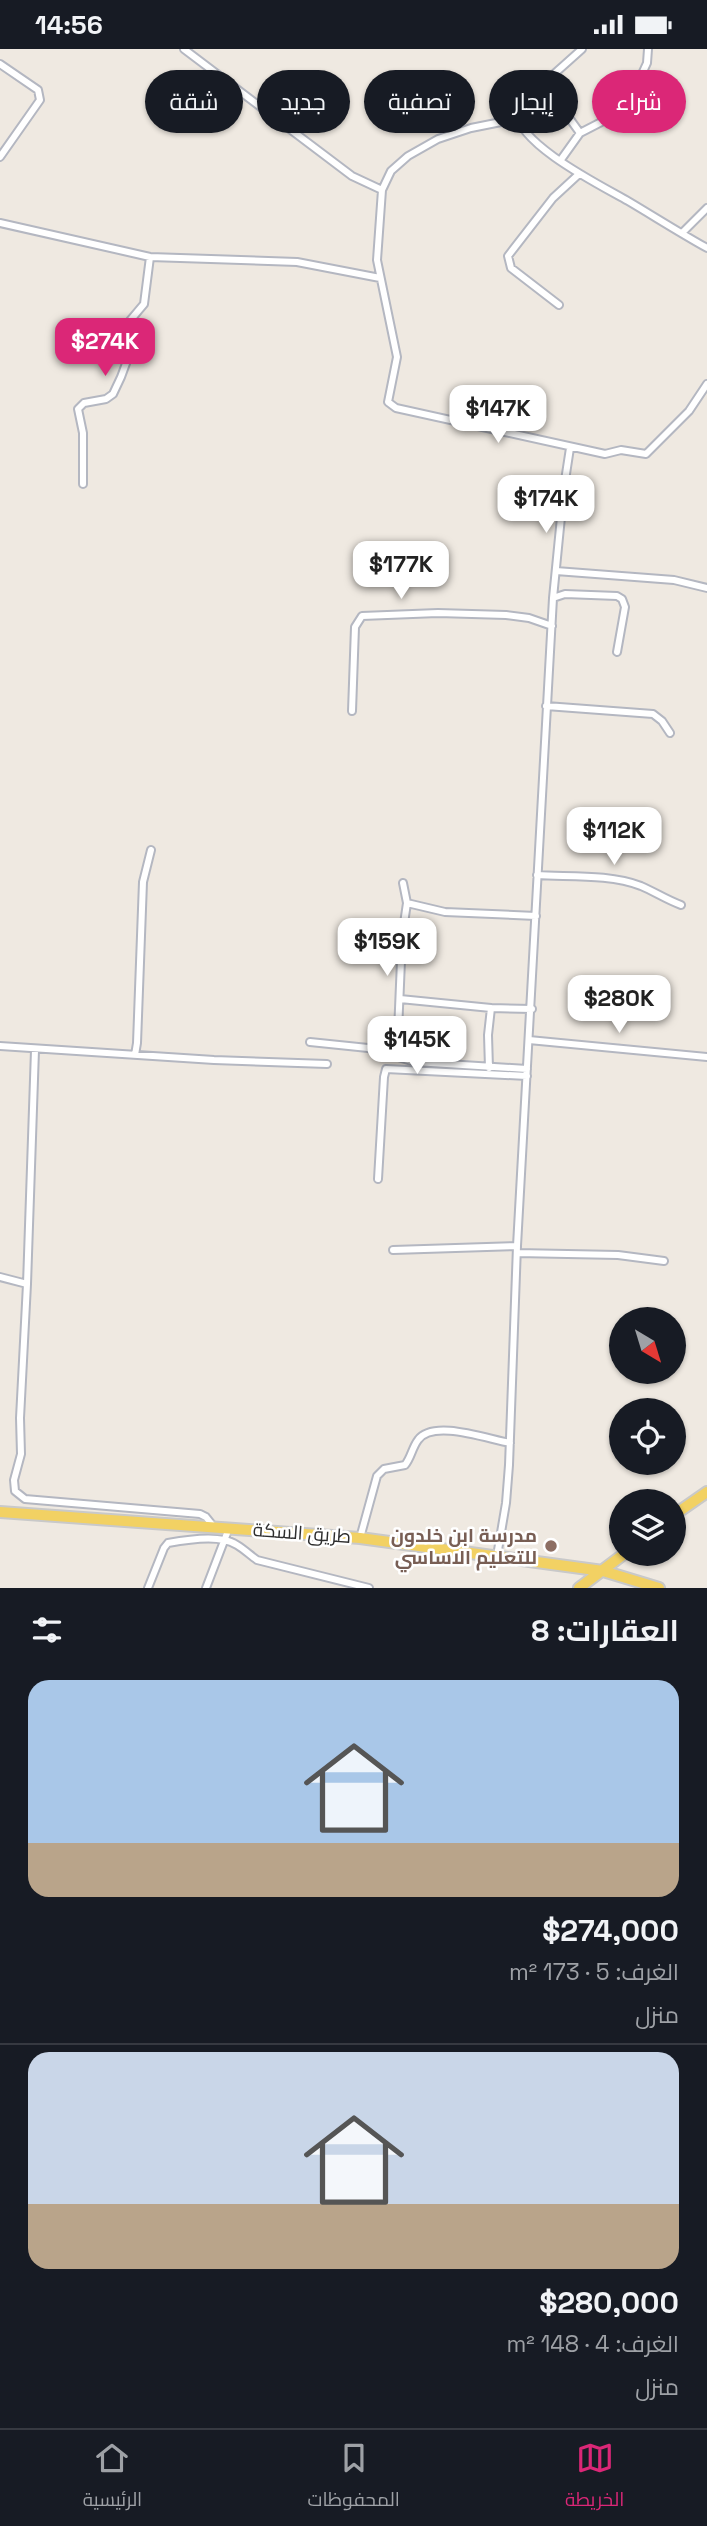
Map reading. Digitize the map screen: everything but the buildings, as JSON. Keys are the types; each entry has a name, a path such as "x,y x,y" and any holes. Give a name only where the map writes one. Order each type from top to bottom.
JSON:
{"main road":[{"path":"686,1507 707,1492"},
{"name":"طريق السكة","path":"0,1512 360,1538 603,1571 627,1583 659,1588"},
{"path":"579,1588 609,1566"}],"street":[{"path":"184,49 352,176 382,190"},
{"path":"559,70 582,49"},
{"path":"560,161 580,133 614,116 629,102 647,63 648,49"},
{"path":"0,64 38,90 40,95 40,100 0,157"},
{"path":"489,125 438,139 418,150 391,171 382,190 377,260 397,347 395,369 387,396 391,405 570,448 605,454 621,450 649,453 690,411 707,384"},
{"path":"529,133 579,174 707,248"},
{"path":"559,305 511,268 508,256 552,198 579,174"},
{"path":"681,233 707,208"},
{"path":"0,223 150,257 297,262 380,278"},
{"path":"83,484 83,433 78,409 84,403 106,399 113,394 128,358 125,331 147,296 150,257"},
{"path":"497,1556 506,1503 510,1443 517,1250 553,598 570,448"},
{"path":"556,571 674,580 707,588"},
{"path":"553,598 575,594 617,596 622,599 625,607 617,652"},
{"path":"352,711 355,627 362,615 506,615 529,618 552,626"},
{"path":"546,706 653,714 670,733"},
{"path":"135,1055 143,882 151,850"},
{"path":"537,875 594,878 640,885 681,905"},
{"path":"397,1056 402,937 407,903 403,883"},
{"path":"407,903 446,912 536,916"},
{"path":"400,999 491,1008 532,1009"},
{"path":"489,1067 491,1008"},
{"path":"529,1040 707,1057"},
{"path":"310,1042 368,1048 422,1063 527,1072"},
{"path":"0,1046 327,1064"},
{"path":"35,1050 20,1418 21,1454 14,1480 15,1491 25,1499 200,1514 214,1527"},
{"path":"378,1179 386,1069 527,1072"},
{"path":"393,1250 517,1250 618,1255 664,1261"},
{"path":"0,1277 27,1284"},
{"path":"360,1538 377,1476 384,1469 405,1465 416,1441 423,1435 433,1431 453,1430 510,1443"},
{"path":"206,1588 229,1528"},
{"path":"148,1588 168,1543 225,1540 246,1550 257,1560 369,1588"}],"place":[{"name":"مدرسة ابن خلدون للتعليم الاساسي","path":"551,1546"}]}
